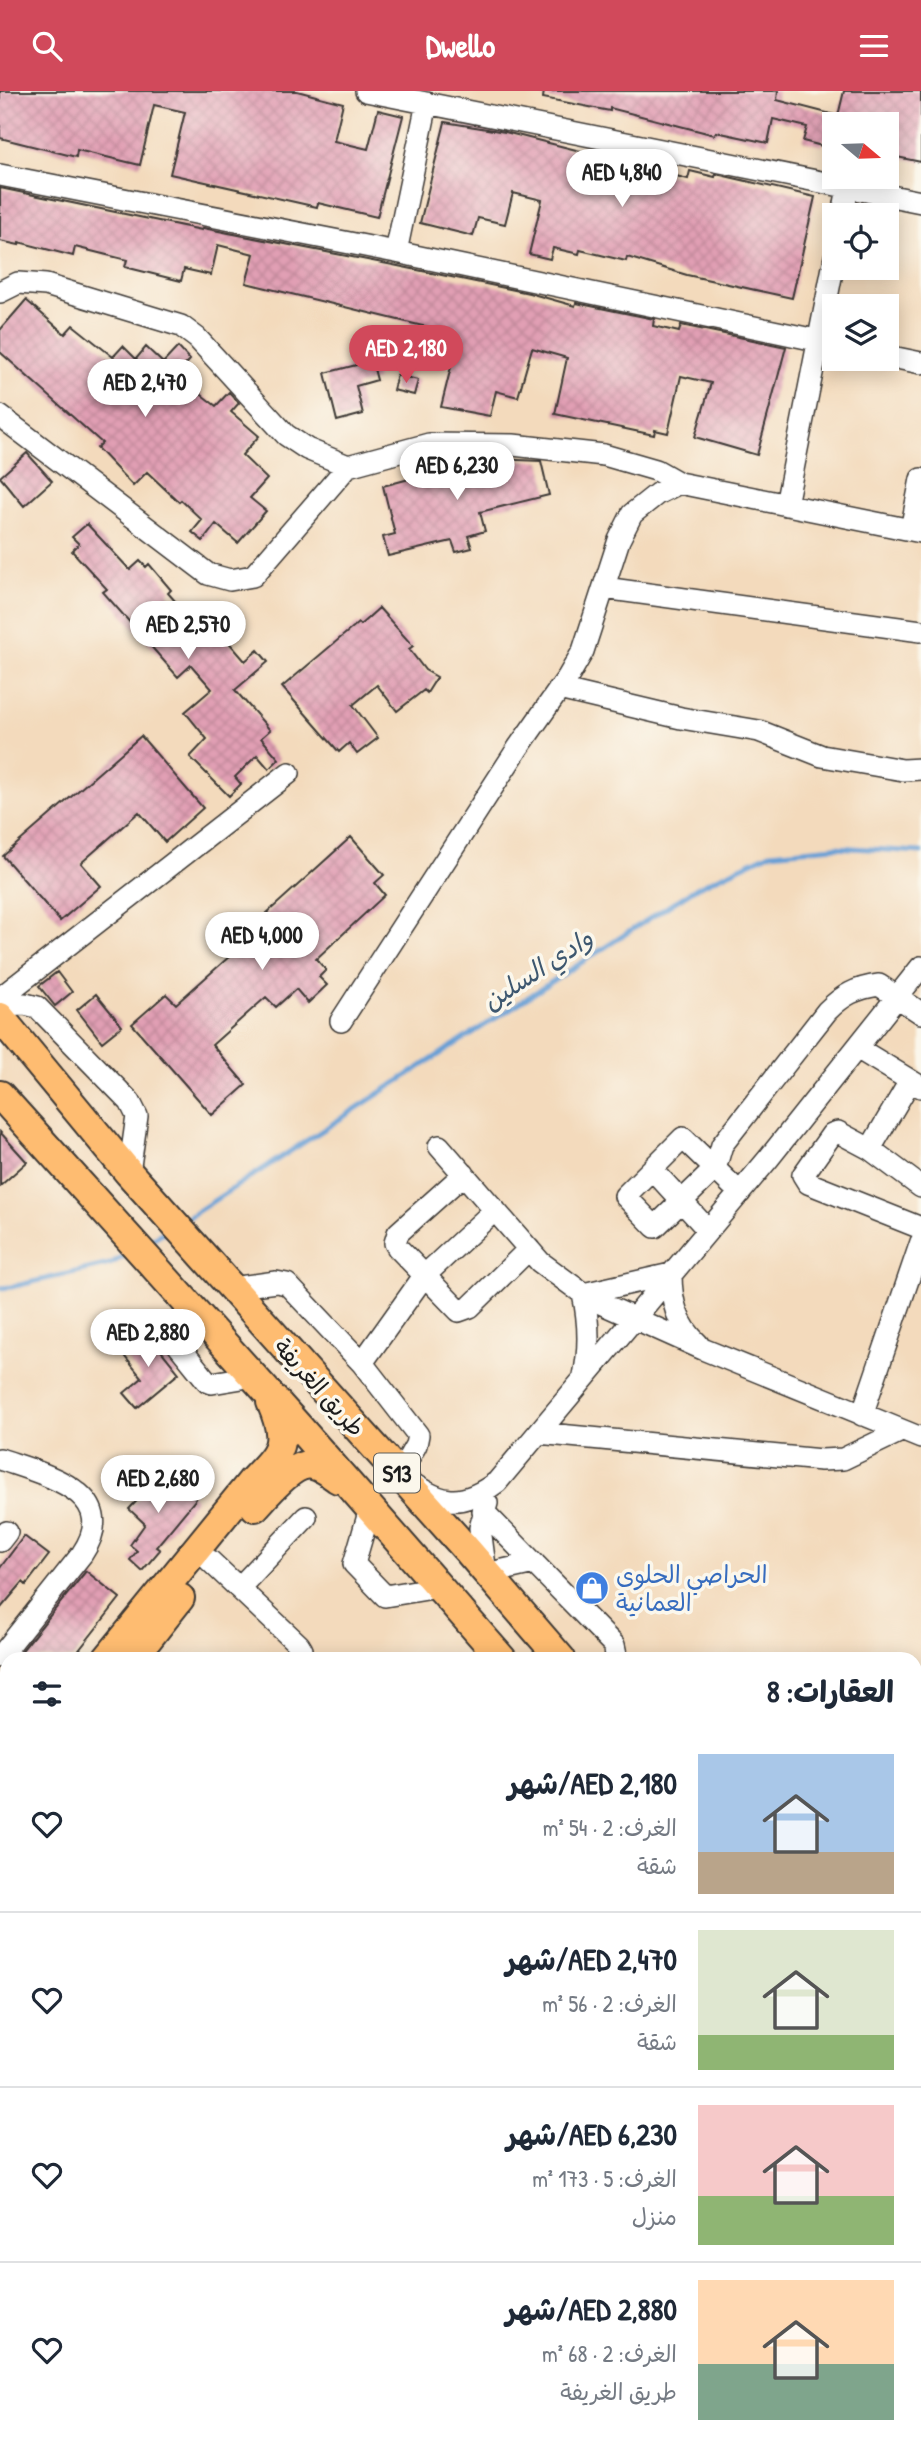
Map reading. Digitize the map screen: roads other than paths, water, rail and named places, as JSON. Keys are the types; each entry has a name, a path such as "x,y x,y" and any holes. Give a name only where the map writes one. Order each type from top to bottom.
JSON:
{"main road":[{"name":"طريق الغريفة","path":"0,1017 129,1173 468,1551 555,1652"},
{"name":"طريق الغريفة","path":"5,1103 260,1383 496,1652"},
{"path":"113,1652 251,1482 274,1459 282,1435 260,1383"},
{"path":"137,1652 209,1560 274,1486 302,1465 312,1465 347,1483"}],"street":[{"path":"366,91 822,182"},
{"path":"396,252 427,103"},
{"path":"0,175 396,252 822,341"},
{"path":"858,189 921,202"},
{"path":"0,292 18,283 46,285 181,326 197,338 286,435 307,450 348,466"},
{"path":"899,358 921,363"},
{"path":"786,505 822,362"},
{"path":"0,416 208,574 230,580 253,576 348,466 429,444 513,445 604,454 656,470 679,483 916,531 921,479"},
{"path":"341,1021 517,748 583,652 619,540 632,514 657,494 679,483"},
{"path":"604,587 921,631"},
{"path":"559,689 681,717 759,731 822,755 903,770 921,769"},
{"path":"0,998 289,773"},
{"path":"231,1287 276,1282 287,1284 362,1363 418,1435 416,1445 399,1475 432,1497 469,1499 497,1482 740,1192 921,967"},
{"path":"740,1192 715,1169 683,1138 625,1196 655,1227 715,1169 722,1145 827,1011 841,997 860,987 879,985 921,1013"},
{"path":"0,1005 25,1004 37,1007 135,1108 137,1124 129,1173"},
{"path":"857,1048 916,1084 870,1149"},
{"path":"921,1187 870,1149 835,1132 804,1171 804,1180 921,1229"},
{"path":"439,1146 540,1262 583,1294 705,1350 911,1435"},
{"path":"652,1169 708,1230"},
{"path":"464,1174 398,1233 398,1248 459,1311 465,1311 529,1249"},
{"path":"362,1363 424,1276 495,1210"},
{"path":"862,1415 921,1242"},
{"path":"583,1294 671,1274"},
{"path":"671,1274 675,1308 692,1338 705,1350"},
{"path":"583,1294 589,1327 587,1362 583,1378"},
{"path":"188,1303 178,1345 204,1378 212,1383 260,1383"},
{"path":"608,1349 628,1341 670,1333"},
{"path":"538,1433 821,1460 843,1459 911,1435"},
{"path":"0,1459 69,1484 87,1501 93,1522 91,1540 82,1554 4,1652"},
{"path":"497,1482 484,1511 480,1528 486,1574 534,1563"},
{"path":"370,1509 354,1564 385,1596 439,1587"},
{"path":"484,1511 614,1645 616,1652"},
{"path":"239,1588 306,1517"},
{"path":"209,1560 299,1645 301,1652"}],"waterway":[{"name":"وادي السلين","path":"184,1220 698,887 770,853 834,847 921,852"},
{"path":"145,1243 167,1230"},
{"path":"0,1288 110,1264 131,1252"}],"place":[{"name":"الحراصي الحلوى العمانية","path":"592,1588"}]}
